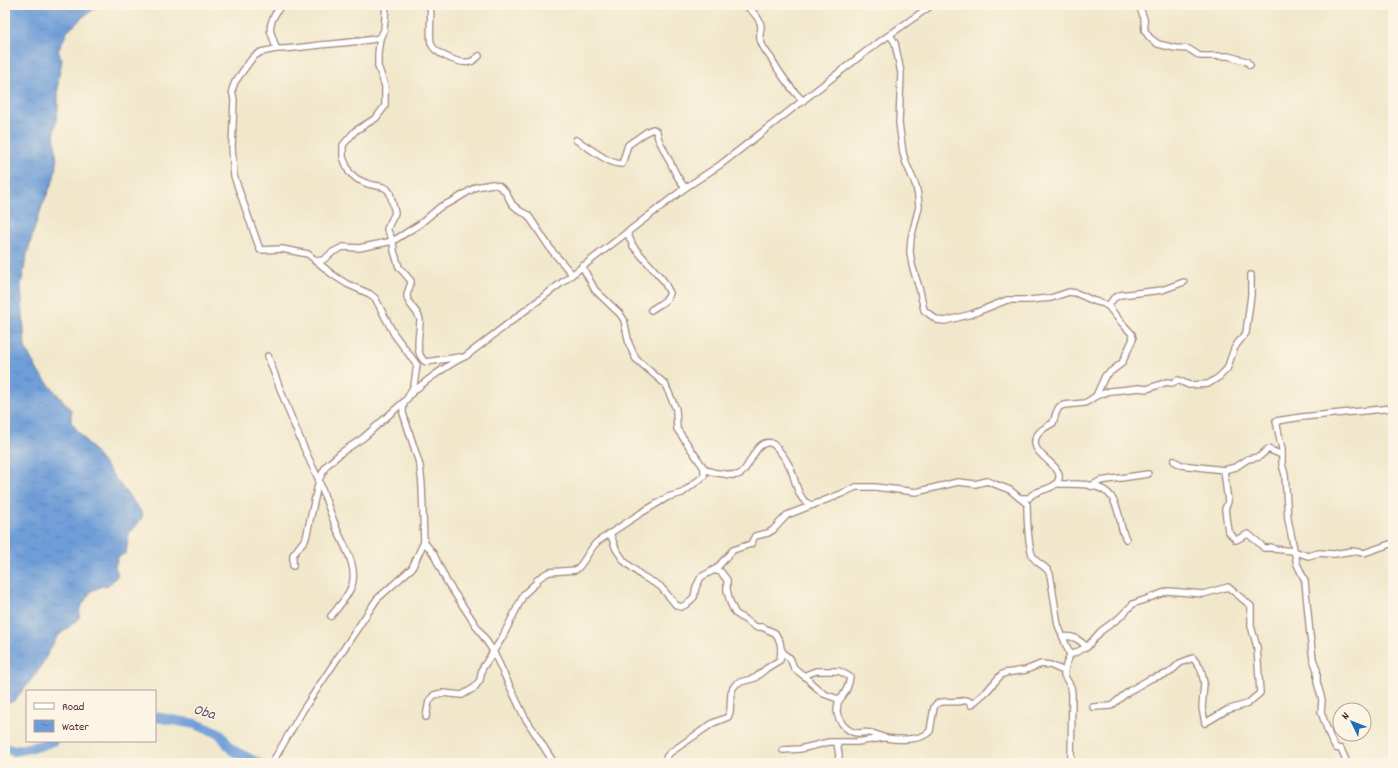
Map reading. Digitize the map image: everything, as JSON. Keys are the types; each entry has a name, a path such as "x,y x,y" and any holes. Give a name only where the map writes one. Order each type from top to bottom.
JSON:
{"street":[{"path":"276,49 275,40 271,32 272,22 281,5"},
{"path":"386,5 384,30 380,38 378,54 378,66 385,86 385,106 376,118 354,130 343,145 343,157 349,172 357,180 383,187 390,193 395,213 387,229 393,241 394,251 399,267 411,281 407,295 420,318 419,345 422,360 426,362 466,356"},
{"path":"430,5 431,45 436,50 454,60 470,62 479,56"},
{"path":"744,5 751,10 761,26 759,36 761,42 789,87 803,101"},
{"path":"293,566 293,555 306,538 319,480 326,466 342,452 363,438 425,382 466,356 685,188 720,165 890,35 932,5"},
{"path":"1139,5 1144,19 1145,31 1150,38 1158,44 1175,48 1189,49 1200,56 1228,56 1246,61 1250,65"},
{"path":"890,35 895,43 901,73 898,123 903,153 916,186 918,196 919,207 911,238 910,252 924,310 937,320 945,321 972,314 1007,300 1051,298 1069,292 1076,293 1108,306 1120,321 1131,331 1133,339 1120,366 1105,376 1096,396"},
{"path":"272,763 303,710 377,599 412,568 424,542 420,466 404,413 404,403 414,385 417,365 394,334 375,298 370,294 347,284 315,261 308,254 282,249 260,250 234,176 232,147 234,100 232,90 235,82 253,57 261,52 276,49 292,49 380,38"},
{"path":"576,140 600,155 622,164 628,145 653,129 657,132 658,138 677,176 685,188"},
{"path":"315,261 323,260 343,247 359,248 393,241 420,224 440,207 453,201 476,186 492,184 499,186 505,191 512,204 520,211 528,215 552,251 572,274"},
{"path":"627,232 634,246 663,280 670,293 669,297 665,301 651,310"},
{"path":"582,266 595,290 620,314 624,320 629,344 636,358 665,384 676,409 677,429 704,468 709,472 735,475 740,474 746,468 751,457 758,449 769,442 774,444 791,468 801,497 806,502 813,505"},
{"path":"1020,498 1029,498 1031,494 1049,489 1056,484 1059,479 1059,474 1038,451 1035,442 1036,435 1053,422 1059,407 1064,405 1085,403 1096,396 1110,391 1139,388 1148,389 1167,382 1172,383 1178,380 1189,386 1208,384 1219,377 1227,369 1237,344 1246,333 1251,295 1251,275"},
{"path":"1108,306 1114,298 1120,295 1162,290 1184,282"},
{"path":"268,356 281,394 319,480 336,528 352,564 352,585 345,599 331,616"},
{"path":"1101,386 1110,391"},
{"path":"1347,763 1341,749 1336,748 1331,740 1321,712 1322,700 1317,670 1313,659 1305,581 1293,551 1288,519 1281,442 1276,421 1393,408"},
{"path":"1174,461 1181,466 1224,470 1236,467 1248,460 1259,457 1268,449 1282,455"},
{"path":"312,466 326,466"},
{"path":"426,717 429,701 434,695 442,693 462,694 474,688 480,680 482,669 502,638 524,594 536,583 537,580 549,572 576,570 583,562 591,548 610,533 641,513 668,498 682,493 704,476 704,468"},
{"path":"1224,470 1228,502 1225,509 1228,531 1236,540 1248,534 1264,548 1271,547 1274,549 1293,551 1308,556 1352,551 1364,553 1393,543"},
{"path":"1091,486 1100,481 1148,474"},
{"path":"610,533 616,549 624,561 642,576 660,586 678,606 681,607 687,604 694,597 696,587 701,577 713,570 733,550 751,544 757,535 768,533 773,530 786,515 856,487 875,487 916,492 958,482 975,484 988,481 1007,488 1027,504 1027,515 1033,556 1038,562 1048,569 1050,574 1058,625 1070,655 1064,671 1064,676 1071,687 1072,694 1071,763"},
{"path":"1056,484 1097,487 1108,493 1113,500 1119,516 1121,531 1126,539"},
{"path":"424,542 433,553 447,582 493,651 524,716 554,763"},
{"path":"664,763 667,756 671,752 713,723 728,717 730,712 731,693 737,683 755,678 780,660 780,642 775,633 762,626 756,627 735,613 727,590 727,580 721,572 713,570"},
{"path":"1070,655 1087,647 1101,631 1119,618 1133,604 1168,592 1203,594 1228,587 1250,606 1251,626 1257,647 1260,693 1247,704 1227,710 1205,723 1202,708 1204,683 1201,669 1193,658 1180,663 1169,673 1150,679 1129,691 1111,706 1093,707"},
{"path":"1063,637 1070,636 1076,638 1087,647"},
{"path":"781,649 785,655 790,658 794,668 824,694 838,699 839,701"},
{"path":"783,750 800,749 829,742 857,742 885,738 906,739 922,737 928,734 931,727 935,704 939,702 960,703 966,700 971,705 1001,675 1026,670 1041,664 1050,665 1064,671"},
{"path":"805,676 816,671 839,671 846,673 850,677 849,683 839,701 837,711 838,717 847,728 858,734 869,732 885,738"},
{"path":"837,743 839,755 838,763"}],"water":[{"path":"5,5 100,5 84,16 67,32 58,51 62,60 58,81 58,110 54,132 57,164 53,181 42,206 33,233 21,285 25,348 39,373 71,410 71,422 143,514 141,520 129,533 126,553 118,557 115,567 118,575 109,585 91,591 80,608 79,618 57,637 38,671 14,701 5,704"}],"waterway":[{"name":"Oba","path":"156,717 195,724 219,733 232,750 258,763"},
{"name":"Oba","path":"5,748 14,751 50,742"}]}
